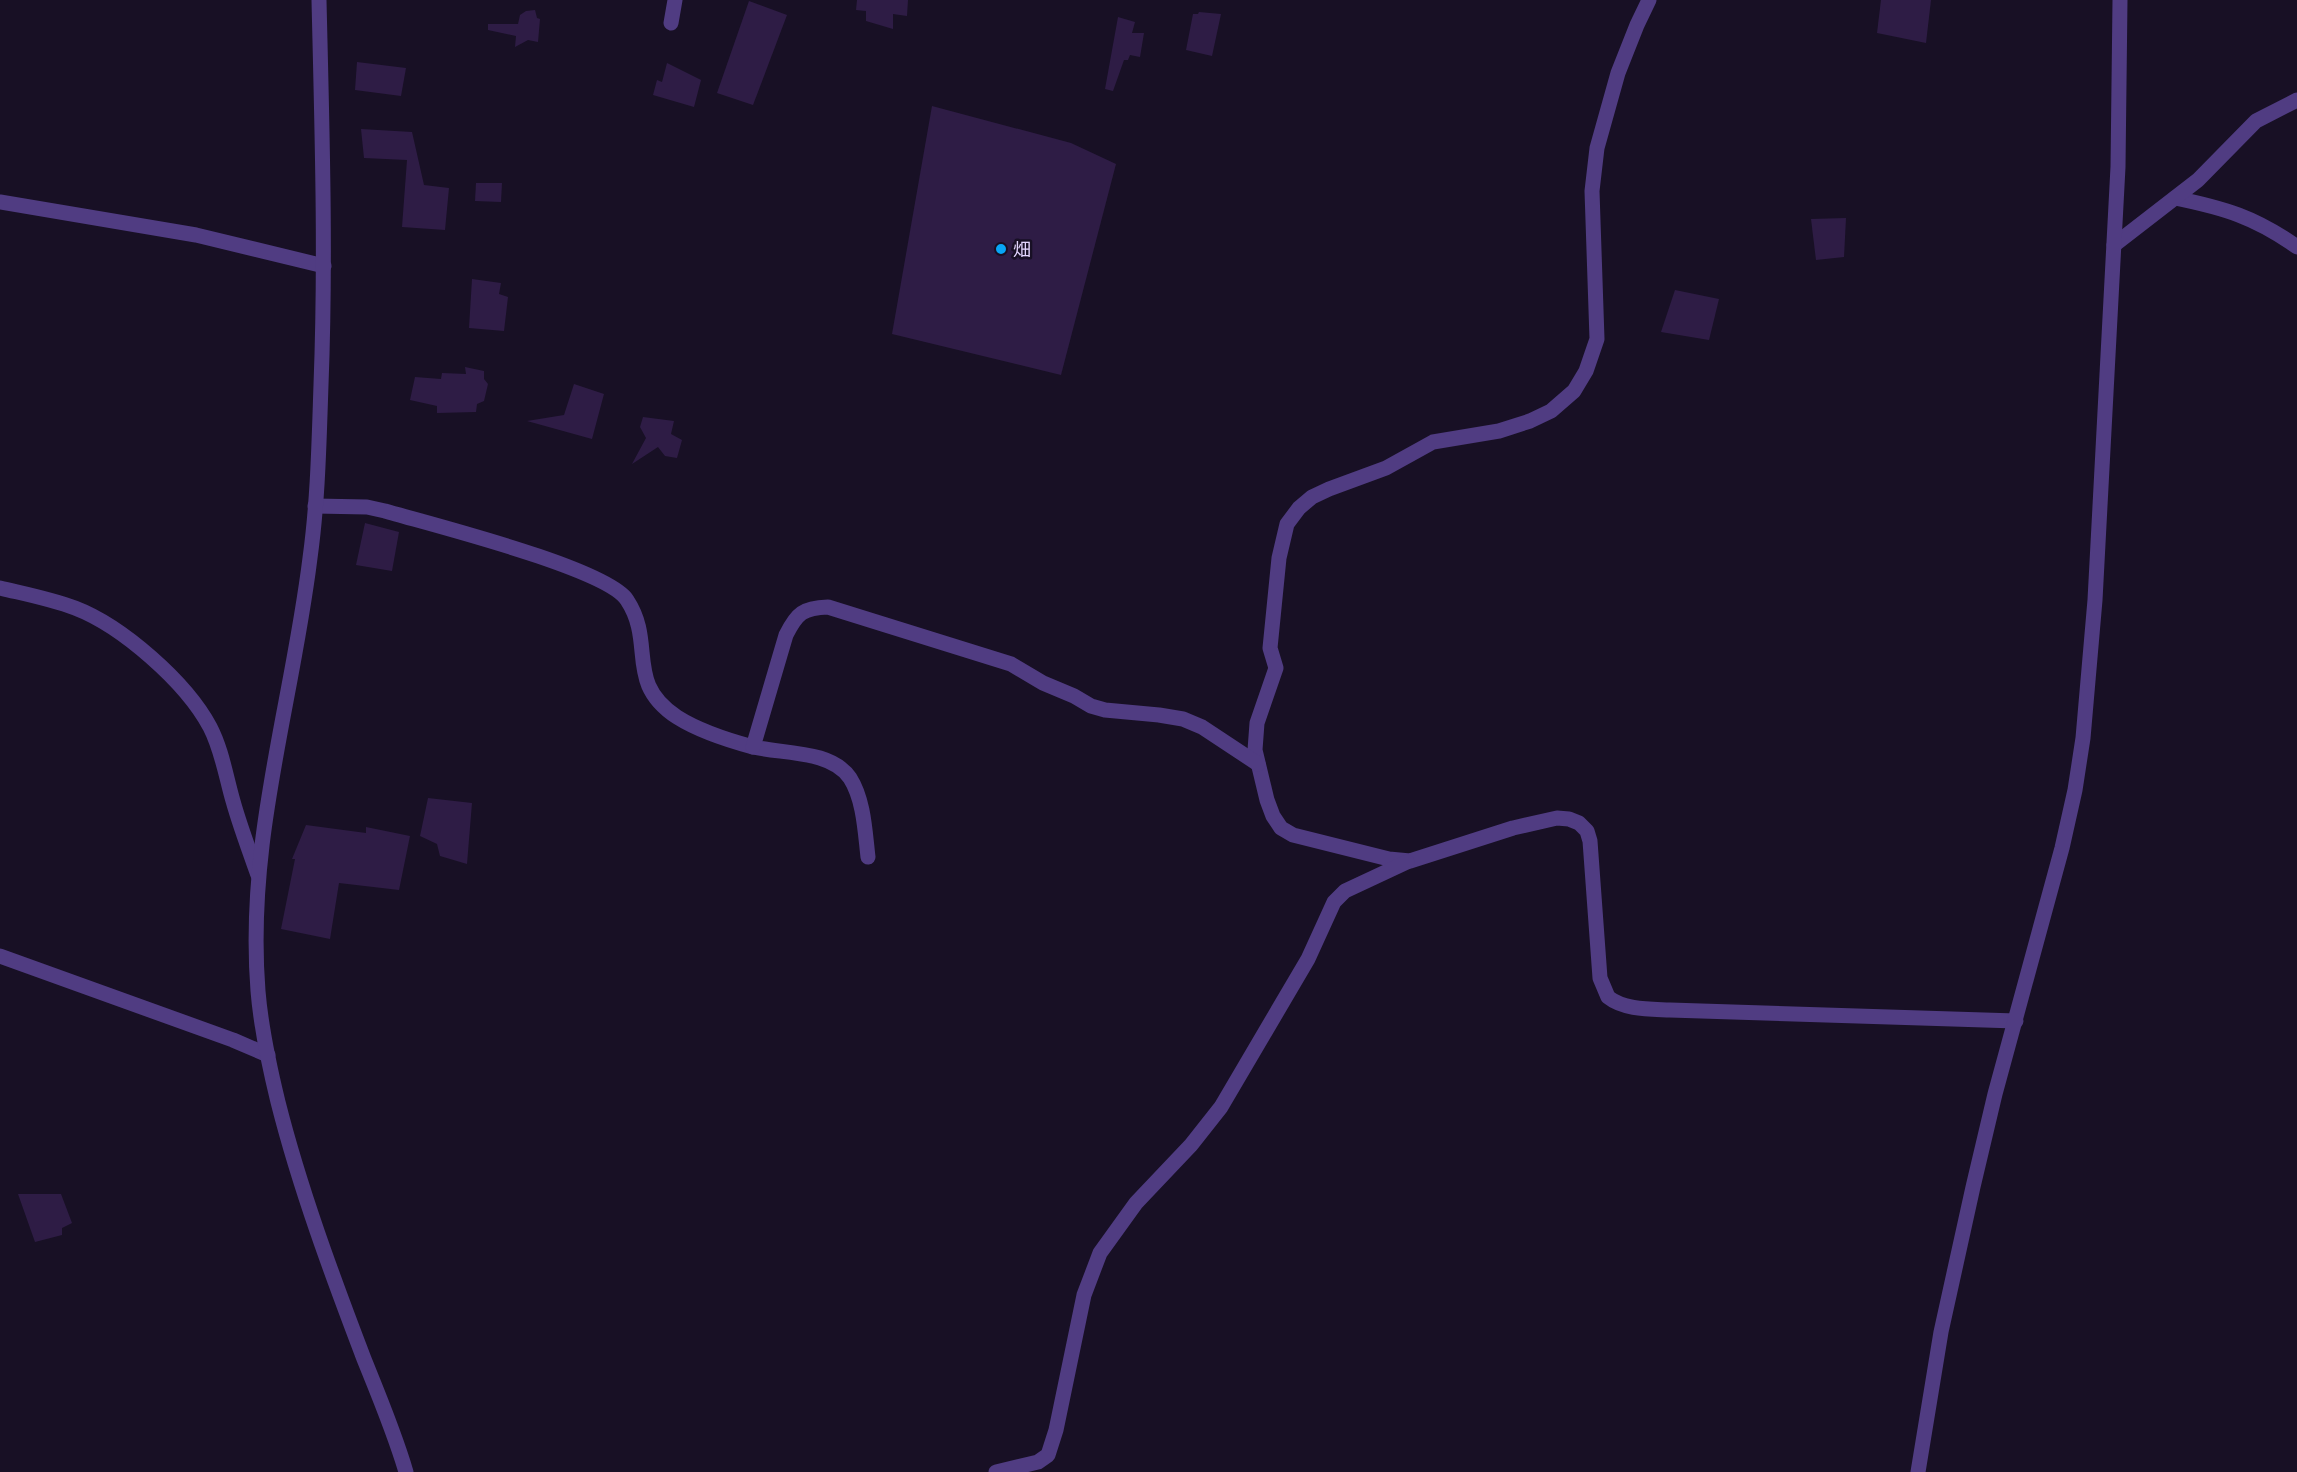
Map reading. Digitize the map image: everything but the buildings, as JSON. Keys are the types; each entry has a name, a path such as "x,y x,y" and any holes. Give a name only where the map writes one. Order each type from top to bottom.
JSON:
{"street":[{"path":"319,0 324,267 320,436 310,558 300,626 263,821 256,927 258,993 268,1055 292,1158 406,1472"},
{"path":"671,23 675,0"},
{"path":"1410,861 1389,859 1293,835 1281,828 1267,800 1254,750 1256,730 1276,668 1270,648 1279,558 1287,524 1299,508 1312,497 1386,468 1433,442 1499,431 1530,421 1563,402 1574,392 1586,371 1598,331 1593,260 1592,191 1597,148 1618,73 1649,0"},
{"path":"1918,1472 1946,1305 1983,1145 2065,838 2075,790 2084,726 2095,600 2114,245 2119,129 2120,0"},
{"path":"2114,245 2208,172 2251,125 2297,100"},
{"path":"2175,198 2229,210 2254,220 2297,247"},
{"path":"0,202 196,235 324,267"},
{"path":"315,506 367,507 385,511 536,556 606,584 626,598 641,636 643,673 647,685 663,707 694,726 753,747 814,758 841,767 850,779 858,798 864,821 868,857"},
{"path":"0,588 75,608 101,620 157,662 177,684 198,710 214,737 258,875"},
{"path":"753,747 786,634 794,620 804,610 828,607 1011,664 1091,706 1105,710 1183,719 1210,732 1258,764"},
{"path":"996,1472 1038,1462 1048,1455 1056,1430 1084,1295 1100,1253 1136,1203 1191,1145 1221,1107 1308,959 1330,906 1346,891 1410,861 1542,821 1569,819 1579,823 1587,831 1590,841 1600,978 1608,997 1620,1004 1670,1010 2016,1021"},
{"path":"0,956 268,1055"}],"place":[{"name":"畑","path":"1001,249"}]}
